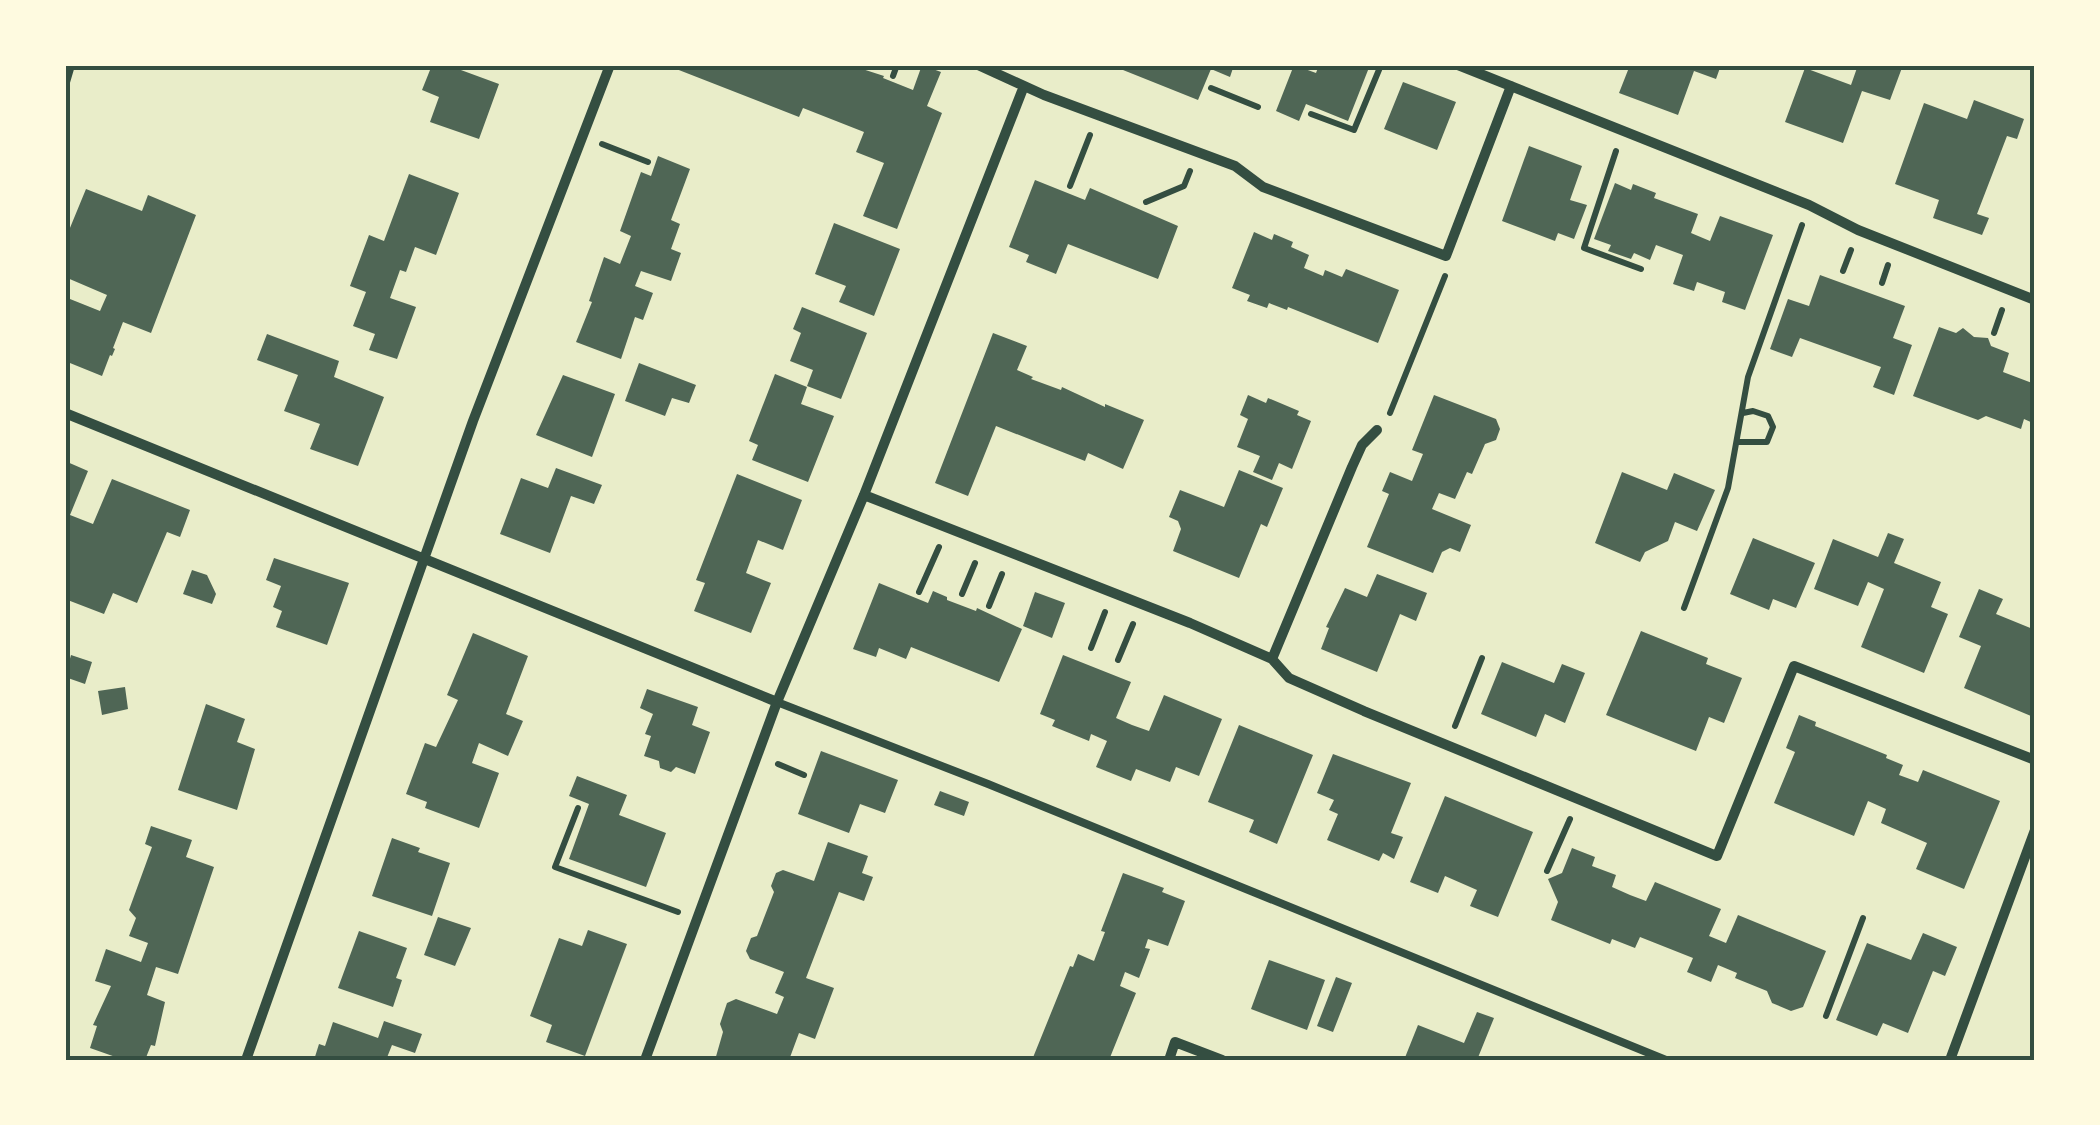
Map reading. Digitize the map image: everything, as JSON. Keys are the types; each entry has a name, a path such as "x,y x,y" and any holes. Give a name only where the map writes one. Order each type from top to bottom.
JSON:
{"street":[{"path":"65,82 70,65"},
{"path":"246,1060 482,397 610,65"},
{"path":"978,65 1097,115 1236,166 1263,187 1446,256 1511,86"},
{"path":"1458,65 2035,300"},
{"path":"645,1060 777,702 864,495 1024,86"},
{"path":"65,414 777,702"},
{"path":"1272,658 1362,445 1377,430"},
{"path":"864,495 1272,658 1289,678 1717,856 1794,666 2035,760"},
{"path":"1950,1060 2035,830"},
{"path":"1169,1060 1175,1042 1222,1060"}],"lane":[{"path":"777,702 1666,1060"}],"path":[{"path":"893,76 898,65"},
{"path":"1311,114 1354,130 1381,65"},
{"path":"1211,88 1258,108"},
{"path":"1070,186 1097,115"},
{"path":"1623,131 1584,248 1641,269"},
{"path":"584,137 648,162"},
{"path":"1146,202 1184,186 1199,152"},
{"path":"1684,608 1728,488 1748,377 1809,205"},
{"path":"1377,430 1385,426 1449,266 1446,256"},
{"path":"1737,442 1762,444 1772,434 1768,416 1752,411 1743,413"},
{"path":"918,592 948,528"},
{"path":"1090,648 1112,593"},
{"path":"1118,660 1141,604"},
{"path":"1447,746 1482,658"},
{"path":"1547,871 1578,800"},
{"path":"578,808 555,866 698,920"},
{"path":"1826,1016 1863,918"}],"building":[{"path":"432,65 450,66 499,84 479,139 430,122 439,97 422,90"},
{"path":"666,65 850,65 913,90 922,65 941,72 927,106 942,113 897,229 863,216 884,163 856,152 864,132 803,108 799,117"},
{"path":"1125,65 1234,65 1230,77 1211,69 1198,100 1123,70"},
{"path":"1294,65 1316,73 1319,65 1370,65 1348,121 1306,104 1299,121 1276,111"},
{"path":"1630,65 1721,65 1716,79 1694,71 1678,115 1619,93"},
{"path":"1858,65 1903,65 1890,100 1862,91 1843,143 1785,122 1805,68 1851,85"},
{"path":"1403,82 1456,102 1437,150 1384,129"},
{"path":"1974,100 2024,119 2017,139 2007,136 1977,214 1989,218 1982,235 1933,218 1939,200 1895,184 1924,103 1967,119"},
{"path":"1529,146 1582,166 1570,200 1587,205 1574,239 1558,233 1555,241 1502,221"},
{"path":"658,156 690,169 671,220 680,224 671,249 681,253 671,281 641,271 635,286 653,293 643,320 635,317 621,359 576,342 604,257 620,264 631,236 620,231 641,172 651,176"},
{"path":"409,174 459,193 436,255 415,247 406,272 400,270 390,298 416,307 397,359 369,350 375,334 353,326 366,292 350,286 369,235 384,241"},
{"path":"1035,180 1085,200 1090,188 1178,226 1158,279 1068,244 1056,274 1026,262 1029,255 1009,247"},
{"path":"1615,183 1631,190 1633,184 1656,193 1654,198 1698,214 1691,233 1710,241 1720,216 1773,235 1745,310 1722,302 1725,292 1697,282 1694,291 1673,284 1683,255 1656,245 1650,260 1634,253 1631,259 1608,251 1611,245 1594,239"},
{"path":"86,189 142,211 148,195 196,215 151,333 123,322 102,376 65,361 65,297 100,311 107,295 65,277 65,240"},
{"path":"834,223 900,249 874,316 839,302 846,286 815,274"},
{"path":"1254,232 1272,240 1274,234 1293,242 1291,247 1309,255 1304,268 1323,276 1325,270 1342,277 1346,269 1399,290 1378,343 1288,307 1287,310 1269,303 1267,308 1247,301 1250,295 1232,288"},
{"path":"1820,275 1905,306 1893,338 1912,345 1894,395 1873,387 1881,367 1800,338 1792,357 1770,349 1788,299 1809,306"},
{"path":"802,307 867,333 841,399 807,386 813,370 790,361 801,333 793,329"},
{"path":"1939,327 1956,333 1963,328 1974,337 1988,338 1991,346 2009,353 2003,372 2035,384 2035,424 2024,419 2021,429 1986,416 1978,420 1913,396"},
{"path":"993,333 1027,346 1017,370 1031,379 1061,390 1062,387 1144,420 1123,469 1088,453 1085,461 996,426 968,496 935,483"},
{"path":"267,334 339,361 334,377 384,397 358,466 310,449 320,424 284,411 298,375 257,360"},
{"path":"639,363 696,385 689,403 672,398 665,416 625,401"},
{"path":"775,374 807,387 801,404 834,416 808,482 752,460 758,445 749,441"},
{"path":"563,375 615,394 592,457 536,435"},
{"path":"1248,395 1266,403 1268,398 1299,411 1297,415 1311,421 1292,469 1279,463 1272,480 1253,472 1260,456 1237,447 1248,419 1240,415"},
{"path":"1434,395 1496,419 1500,429 1496,440 1485,444 1472,474 1467,472 1455,499 1439,493 1432,509 1471,525 1460,552 1450,548 1442,552 1433,573 1367,547 1389,494 1382,491 1390,472 1412,481 1423,454 1412,450"},
{"path":"65,461 88,471 70,515 93,524 112,479 190,510 180,537 167,532 137,603 113,593 104,614 65,599"},
{"path":"556,468 602,485 594,504 571,496 550,553 500,534 521,478 548,488"},
{"path":"1239,470 1283,488 1267,527 1261,524 1239,578 1173,551 1181,529 1178,521 1169,517 1180,490 1224,507"},
{"path":"1622,472 1667,490 1674,473 1715,490 1697,531 1675,522 1668,541 1645,552 1640,562 1595,543"},
{"path":"737,474 802,500 783,550 758,540 746,573 771,583 751,633 694,611 705,583 696,580"},
{"path":"1888,533 1904,539 1894,563 1941,582 1931,607 1948,614 1924,673 1861,647 1884,589 1868,582 1858,606 1814,589 1833,539 1878,557"},
{"path":"1753,538 1815,563 1796,608 1773,599 1769,610 1730,594"},
{"path":"274,558 349,583 327,645 276,627 282,611 273,607 281,586 266,580"},
{"path":"192,570 207,575 216,594 212,604 183,594"},
{"path":"1377,574 1427,593 1416,621 1400,614 1377,672 1321,649 1329,628 1326,627 1345,588 1367,597"},
{"path":"879,583 928,603 933,591 1022,629 999,682 911,647 906,659 879,648 876,657 853,649"},
{"path":"1979,589 2003,599 1996,614 2035,630 2035,705 2031,716 1964,688 1981,646 1959,637"},
{"path":"1035,592 1065,603 1052,638 1023,626"},
{"path":"1641,631 1708,658 1706,664 1742,678 1724,723 1709,717 1696,751 1606,715"},
{"path":"473,633 528,656 506,714 523,721 508,756 479,743 472,763 499,773 479,828 425,808 427,802 406,794 425,743 436,747 458,700 447,695"},
{"path":"71,655 92,662 85,684 65,677"},
{"path":"1063,655 1131,682 1116,718 1132,725 1149,731 1164,695 1222,719 1199,776 1176,767 1170,782 1136,769 1131,781 1096,767 1107,741 1091,734 1089,741 1052,726 1055,720 1040,714"},
{"path":"1502,662 1554,683 1562,664 1585,673 1565,723 1545,714 1536,737 1481,714"},
{"path":"125,687 128,709 102,715 98,691"},
{"path":"647,689 698,707 692,725 710,732 695,774 676,767 671,772 660,768 659,761 644,756 651,736 645,734 653,714 640,708"},
{"path":"206,704 245,719 237,742 255,749 237,810 178,790"},
{"path":"1799,715 1816,722 1815,726 1887,755 1886,758 1903,765 1899,775 1918,782 1923,770 2000,801 1964,889 1916,869 1927,843 1881,823 1886,809 1868,801 1854,836 1774,803 1795,752 1786,748"},
{"path":"1239,725 1313,755 1277,844 1249,832 1254,820 1208,802"},
{"path":"821,751 898,780 885,813 860,804 849,833 798,814"},
{"path":"1333,754 1411,783 1391,833 1403,837 1394,859 1383,853 1379,861 1327,840 1338,814 1329,810 1334,800 1317,793"},
{"path":"577,776 627,795 619,815 666,833 646,887 569,859 589,804 569,796"},
{"path":"940,791 969,802 964,816 934,805"},
{"path":"1445,796 1533,832 1498,917 1470,906 1477,890 1445,876 1438,893 1410,882"},
{"path":"151,826 192,840 186,857 214,867 178,974 156,967 147,995 165,1002 155,1046 151,1045 145,1060 124,1060 90,1048 97,1026 93,1025 111,986 95,981 106,949 141,962 148,943 129,936 136,918 129,910 152,847 145,844"},
{"path":"392,838 450,863 432,916 372,896"},
{"path":"828,842 868,856 862,873 873,877 864,901 839,892 806,978 834,988 815,1039 799,1033 789,1060 715,1060 727,1003 736,999 777,1014 784,997 775,993 784,972 750,959 746,951 751,938 757,936 774,892 771,886 776,873 783,870 814,881"},
{"path":"1572,848 1595,857 1592,866 1616,875 1612,887 1630,895 1646,901 1655,882 1721,909 1709,936 1726,943 1738,915 1826,951 1803,1007 1791,1011 1772,1003 1767,991 1735,978 1737,973 1718,965 1711,982 1687,972 1693,958 1640,937 1635,948 1612,939 1610,944 1551,920 1558,902 1548,879 1562,873"},
{"path":"1123,873 1164,888 1162,892 1185,901 1168,946 1148,939 1145,948 1150,949 1139,978 1125,972 1120,986 1136,993 1109,1060 1032,1060 1070,966 1073,967 1078,954 1094,961"},
{"path":"438,917 471,928 455,966 424,955"},
{"path":"588,930 627,944 585,1056 546,1042 552,1025 530,1016 559,938 582,946"},
{"path":"359,931 407,948 396,978 402,980 393,1007 338,988"},
{"path":"1923,933 1957,947 1945,976 1933,971 1908,1033 1883,1023 1877,1036 1836,1020 1867,943 1911,960"},
{"path":"1269,960 1325,980 1307,1030 1251,1009"},
{"path":"1336,977 1352,983 1333,1032 1317,1026"},
{"path":"1477,1012 1494,1018 1477,1060 1404,1060 1418,1025 1464,1043"},
{"path":"384,1021 422,1034 415,1053 392,1045 386,1060 314,1060 319,1044 325,1046 333,1022 378,1038"}]}
